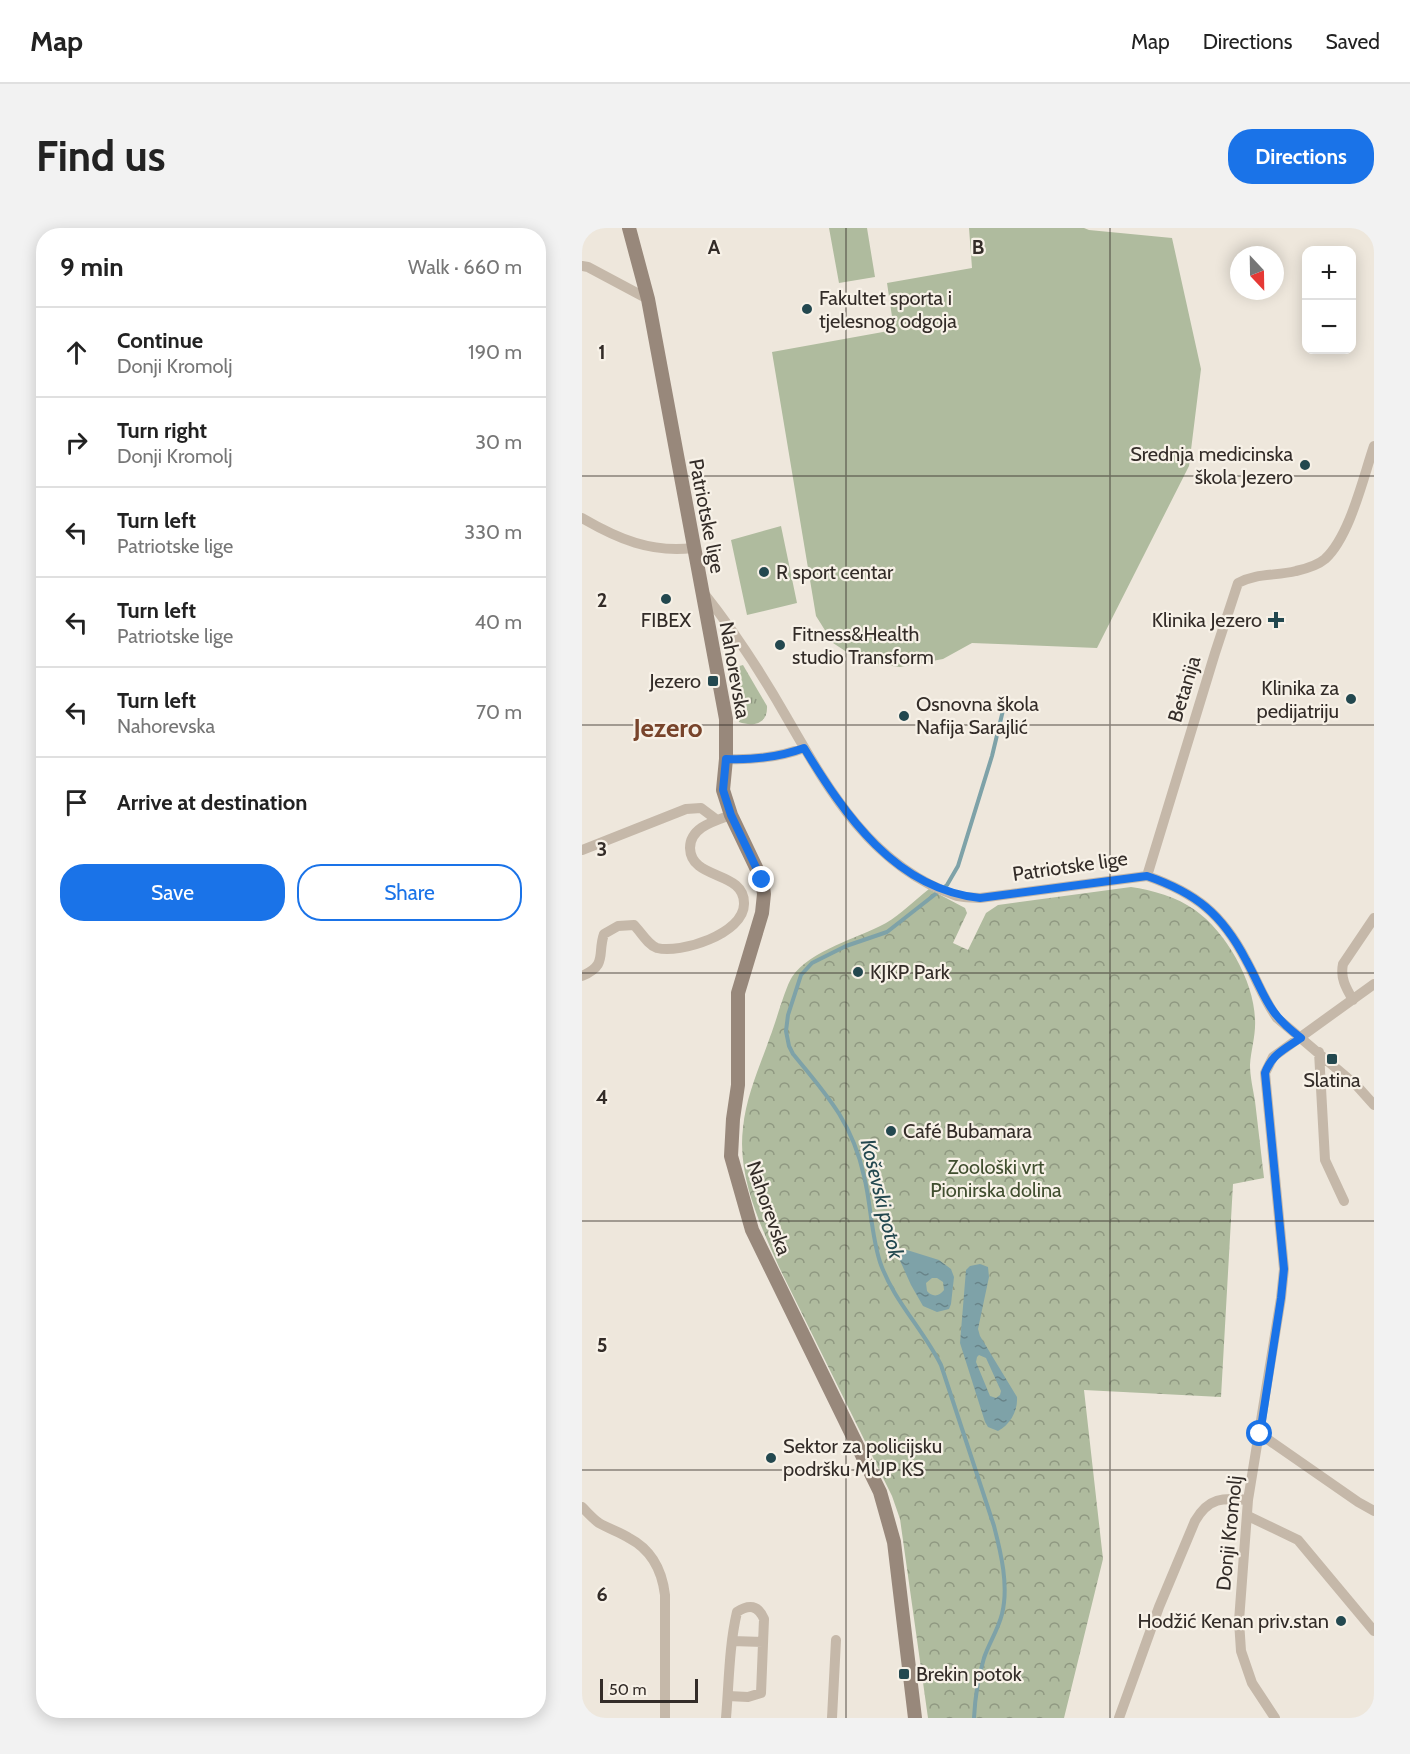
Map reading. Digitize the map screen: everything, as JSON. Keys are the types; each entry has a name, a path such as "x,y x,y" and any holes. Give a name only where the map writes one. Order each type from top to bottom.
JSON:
{"street":[{"name":"Patriotske lige","path":"629,228 648,299 701,589 741,644 847,814 873,844 908,872 958,896 980,898 1147,876 1171,884 1202,903 1234,940 1267,1004 1277,1018 1357,1086 1374,1105"},
{"path":"582,266 648,299"},
{"name":"Betanija","path":"1147,876 1230,602 1238,583 1249,577 1293,572 1324,560 1346,530 1374,446"},
{"path":"582,518 607,533 657,549 672,551 693,548"},
{"name":"Nahorevska","path":"701,589 726,719 724,818 762,880 764,894 762,913 738,993 738,1085 731,1156 752,1230 880,1492 894,1542 915,1718"},
{"path":"726,759 739,760 778,755 804,748"},
{"path":"582,850 686,809 701,808 724,818"},
{"path":"582,976 592,971 601,959 604,934 618,926 634,926 654,947 666,949 718,937 733,925 743,909 744,902 737,885 704,869 697,863 690,849 694,835 700,829 724,818"},
{"path":"1353,1000 1343,981 1343,964 1374,918"},
{"name":"Donji Kromolj","path":"1275,1718 1252,1683 1241,1651 1239,1620 1248,1500 1284,1269 1265,1073 1273,1057 1374,984"},
{"path":"1319,1052 1325,1160 1344,1201"},
{"path":"1260,1434 1374,1511"},
{"path":"1119,1718 1160,1607 1198,1515 1202,1509 1213,1502 1229,1499 1248,1500"},
{"path":"582,1507 598,1522 631,1539 650,1553 657,1564 665,1595 665,1718"},
{"path":"1248,1516 1298,1540 1374,1631"},
{"path":"726,1718 732,1641 737,1612 751,1607 760,1610 764,1619 761,1692 748,1697 728,1696"},
{"path":"832,1718 836,1640"},
{"path":"732,1641 763,1642"}],"green space":[{"path":"829,228 867,228 875,277 839,283"},
{"path":"969,228 1084,228 1172,238 1201,369 1189,466 1097,648 972,643 943,659 900,667 862,662 833,643 816,616 772,352 894,330 887,283 972,268"},
{"name":"R sport centar","path":"781,526 797,603 747,615 731,540"},
{"path":"743,665 767,706 765,717 759,723 739,722 729,669"},
{"name":"Zoološki vrt Pionirska dolina","path":"1131,887 1172,898 1188,905 1206,919 1236,959 1250,989 1253,1004 1255,1025 1250,1069 1264,1178 1233,1184 1221,1397 1084,1390 1103,1559 1064,1718 928,1718 900,1519 892,1496 779,1267 758,1217 743,1164 743,1128 747,1104 792,977 810,959 886,923 929,889 965,908 967,913 953,943 968,950 986,913 998,905"}],"water":[{"path":"907,1250 939,1260 951,1269 954,1277 949,1309 937,1312 923,1306 897,1254","holes":["932,1278 943,1282 944,1290 938,1295 933,1295 927,1291 926,1283"]},
{"path":"980,1264 988,1267 989,1277 978,1329 1017,1397 1012,1417 998,1431 988,1427 985,1422 960,1343 966,1270 970,1266","holes":["979,1355 986,1358 1001,1391 996,1398 990,1396 976,1362"]}],"waterway":[{"name":"Koševski potok","path":"974,1718 982,1665 1000,1620 1004,1603 1003,1570 994,1526 941,1365 892,1289 880,1262 864,1176 853,1140 837,1110 793,1054 786,1031 788,1015 801,975 812,963 846,946 887,932 947,885 958,866 992,756 1005,702"}],"place":[{"name":"Fakultet sporta i tjelesnog odgoja","path":"807,309"},
{"name":"Srednja medicinska škola Jezero","path":"1305,465"},
{"name":"R sport centar","path":"764,572"},
{"name":"FIBEX","path":"666,599"},
{"name":"Klinika Jezero","path":"1276,620"},
{"name":"Fitness&Health studio Transform","path":"780,645"},
{"name":"Jezero","path":"713,681"},
{"name":"Klinika za pedijatriju","path":"1351,699"},
{"name":"Osnovna škola Nafija Sarajlić","path":"904,716"},
{"name":"KJKP Park","path":"858,972"},
{"name":"Slatina","path":"1332,1059"},
{"name":"Café Bubamara","path":"891,1131"},
{"name":"Sektor za policijsku podršku MUP KS","path":"771,1458"},
{"name":"Hodžić Kenan priv.stan","path":"1341,1621"},
{"name":"Brekin potok","path":"904,1674"}],"district":[{"name":"Jezero","path":"668,728"}],"route":[{"path":"762,880 731,815 723,790 726,759 739,760 778,755 804,748 847,814 873,844 908,872 958,896 980,898 1147,876 1171,884 1202,903 1215,916 1247,961 1267,1004 1285,1026 1301,1038 1273,1057 1265,1073 1284,1269 1260,1434"}]}
